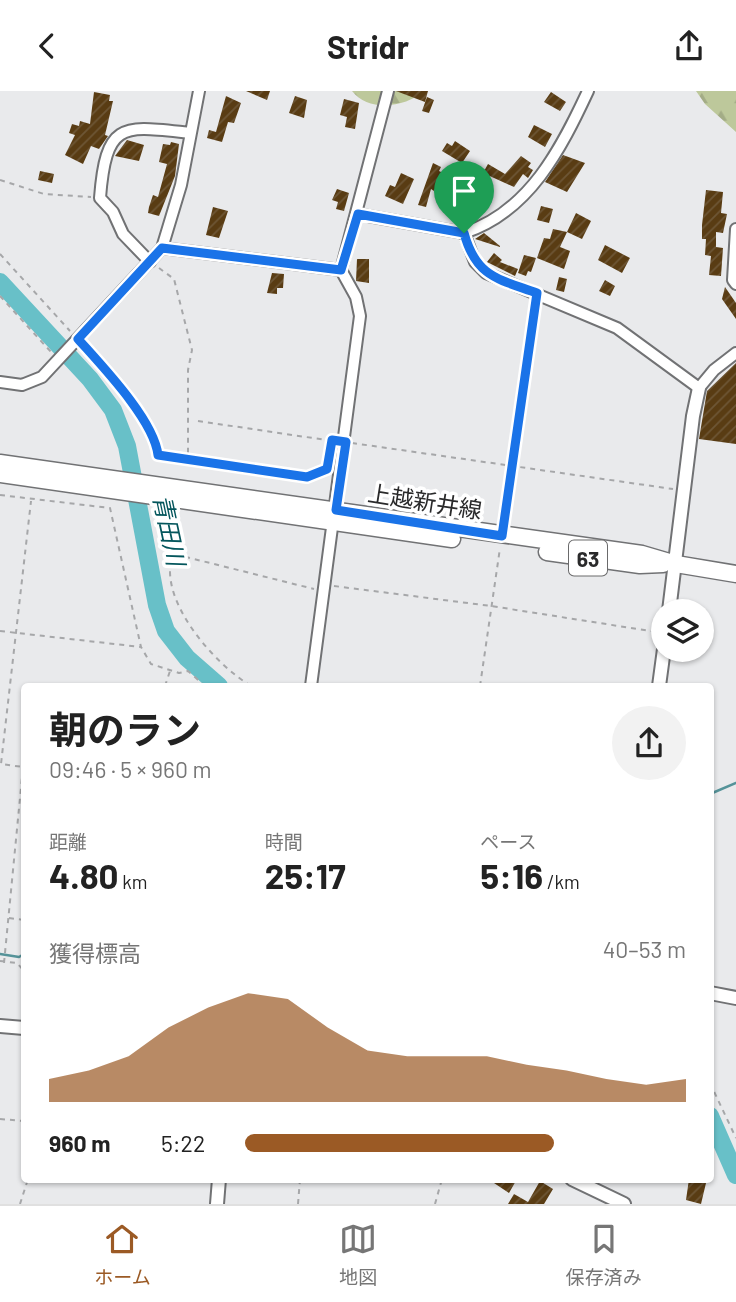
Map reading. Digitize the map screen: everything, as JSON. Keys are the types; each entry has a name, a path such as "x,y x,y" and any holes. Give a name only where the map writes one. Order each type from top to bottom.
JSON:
{"main road":[{"name":"上越新井線","path":"0,463 99,482 501,541 640,565 676,564 736,573"},
{"name":"上越新井線","path":"0,474 99,482"}],"street":[{"path":"0,382 33,383 60,360 162,248 181,185 199,91"},
{"path":"312,683 346,442 360,316 356,297 341,270 358,214 388,91"},
{"path":"358,214 464,233 478,228 513,206 531,189 558,150 589,91"},
{"path":"150,261 123,234 113,212 100,198 104,165 117,135 128,129 191,133"},
{"path":"736,229 733,280 736,284"},
{"path":"464,233 470,253 486,273 617,328 699,388"},
{"path":"162,248 341,270"},
{"path":"671,599 699,388 714,370 736,352"},
{"path":"659,683 662,662"},
{"path":"714,994 736,998"},
{"path":"0,1026 21,1028"},
{"path":"217,1204 219,1183"},
{"path":"580,1183 624,1204"}],"path":[{"path":"0,180 44,194 100,198"},
{"path":"0,254 75,342 121,389 157,444 158,455 307,477 327,469 332,440"},
{"path":"150,261 174,279 192,351 188,370 191,433 188,461"},
{"path":"480,683 537,293"},
{"path":"0,296 60,360"},
{"path":"198,421 684,491"},
{"path":"0,495 31,501 110,508 141,647 150,664 170,670 188,671 202,683"},
{"path":"21,767 1,764 31,501"},
{"path":"247,683 226,668 199,637 172,589 171,561 186,557 326,588 491,605 651,631"},
{"path":"0,631 141,647"},
{"path":"166,683 170,670"},
{"path":"4,963 21,789"},
{"path":"9,918 21,920"},
{"path":"0,961 17,963 21,968"},
{"path":"714,1091 736,1138"},
{"path":"0,1119 21,1121"},
{"path":"20,1204 26,1183"},
{"path":"298,1204 300,1183"},
{"path":"435,1204 441,1183"}],"green space":[{"path":"352,91 424,91 408,101 378,105 368,103"},
{"path":"696,91 736,91 736,132 705,104"}],"building":[{"path":"246,91 270,91 267,100"},
{"path":"396,91 428,91 425,102"},
{"path":"94,92 110,95 109,101 113,101 105,135 108,136 99,149 91,146 83,164 65,155 75,135 69,133 72,124 79,126 80,121 90,124"},
{"path":"551,92 566,102 560,111 544,102"},
{"path":"226,96 241,103 234,123 228,122 222,142 207,138 209,130 216,132"},
{"path":"295,96 307,100 304,118 289,113"},
{"path":"427,97 434,100 429,113 422,111"},
{"path":"344,99 359,103 355,129 345,127 347,117 340,115"},
{"path":"534,125 552,134 545,147 528,137"},
{"path":"127,140 144,145 139,161 115,156"},
{"path":"455,141 470,151 462,163 442,151 447,143 452,146"},
{"path":"171,142 179,144 175,176 159,216 148,213 153,195 158,197 167,164 159,162 163,144 170,145"},
{"path":"563,155 585,163 567,192 545,182"},
{"path":"521,156 531,163 528,167 533,170 528,178 523,174 514,187 483,173 488,164 505,174"},
{"path":"433,163 441,167 439,171 443,173 434,191 431,189 426,207 418,205"},
{"path":"40,171 54,174 52,183 38,180"},
{"path":"401,173 414,179 403,204 385,196 390,185 395,187"},
{"path":"337,189 349,193 344,211 336,209 338,202 332,200"},
{"path":"706,190 723,192 721,213 727,214 723,233 716,232 716,247 723,248 721,276 709,275 711,256 705,255 706,239 702,239"},
{"path":"541,206 553,209 549,223 537,220"},
{"path":"213,207 228,211 219,238 206,235"},
{"path":"576,213 591,221 582,239 567,232"},
{"path":"553,229 567,232 560,247 570,251 564,269 537,258 544,238 550,239"},
{"path":"484,233 500,246 500,247 475,239"},
{"path":"605,245 630,258 622,273 598,260"},
{"path":"494,253 502,260 500,262 518,269 515,276 487,262"},
{"path":"524,255 536,258 531,272 528,271 526,276 518,273"},
{"path":"357,259 369,259 369,283 356,281"},
{"path":"272,273 284,274 283,288 277,288 277,294 267,293"},
{"path":"559,277 567,279 564,292 556,290"},
{"path":"605,280 615,286 610,296 599,291"},
{"path":"725,287 736,303 736,319 722,299"},
{"path":"736,363 736,444 699,439 707,391"},
{"path":"494,1183 515,1183 509,1193"},
{"path":"539,1183 553,1189 544,1204 508,1204 514,1194 528,1202"},
{"path":"688,1183 706,1183 701,1204 686,1200"}],"waterway":[{"name":"青田川","path":"0,282 90,379 113,410 127,446 157,605 166,631 187,658 216,683"},
{"path":"714,792 736,783"},
{"path":"0,954 21,956"},
{"name":"青田川","path":"714,1125 736,1175"}],"route":[{"path":"358,214 464,233 470,253 486,273 537,293 502,536 336,510 346,442 332,440 327,469 307,477 158,455 157,444 121,389 78,339 162,248 341,270 358,214"}]}
